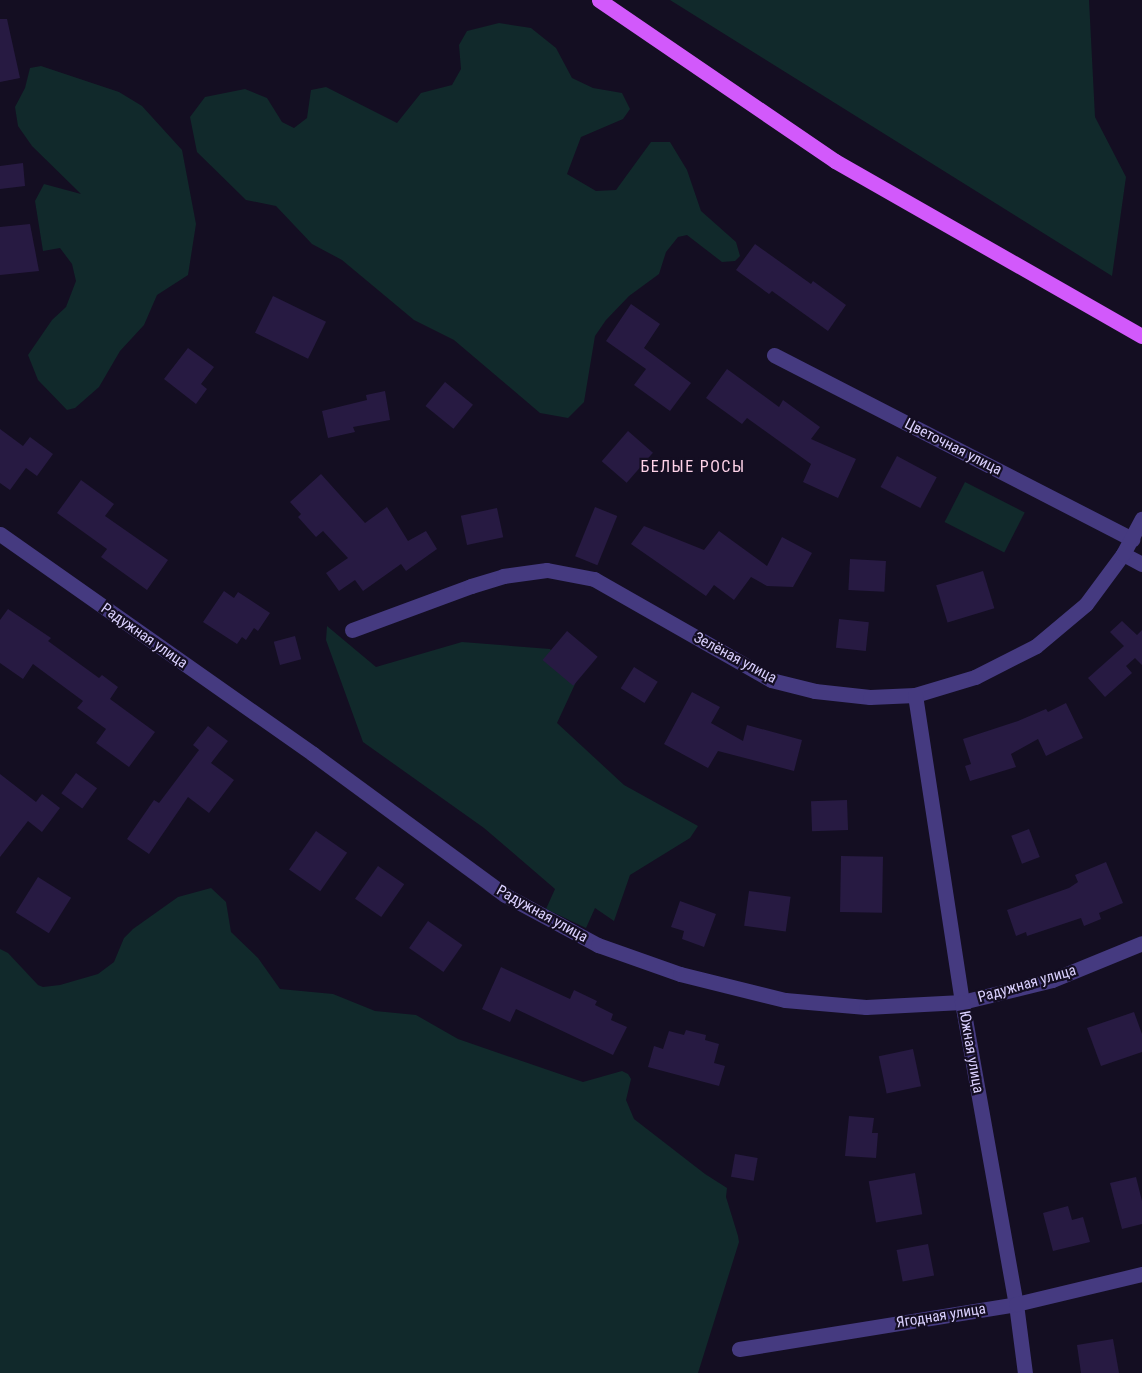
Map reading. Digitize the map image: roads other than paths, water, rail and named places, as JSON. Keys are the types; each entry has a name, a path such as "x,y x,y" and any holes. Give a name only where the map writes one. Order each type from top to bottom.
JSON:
{"main road":[{"path":"599,0 835,161 1142,336"}],"street":[{"name":"Цветочная улица","path":"774,355 1132,538"},
{"name":"Зелёная улица","path":"352,630 503,576 547,570 594,579 771,680 815,692 870,697 915,695 975,677 1036,646 1086,604 1123,554 1142,519"},
{"name":"Радужная улица","path":"0,534 313,754 505,895 598,945 680,974 785,1000 866,1007 962,1002 1052,980 1142,943"},
{"path":"1123,554 1142,564"},
{"name":"Южная улица","path":"915,695 962,1002 1016,1304 1025,1373"},
{"name":"Ягодная улица","path":"739,1349 1016,1304 1142,1274"}],"district":[{"name":"БЕЛЫЕ РОСЫ","path":"693,467"}]}
